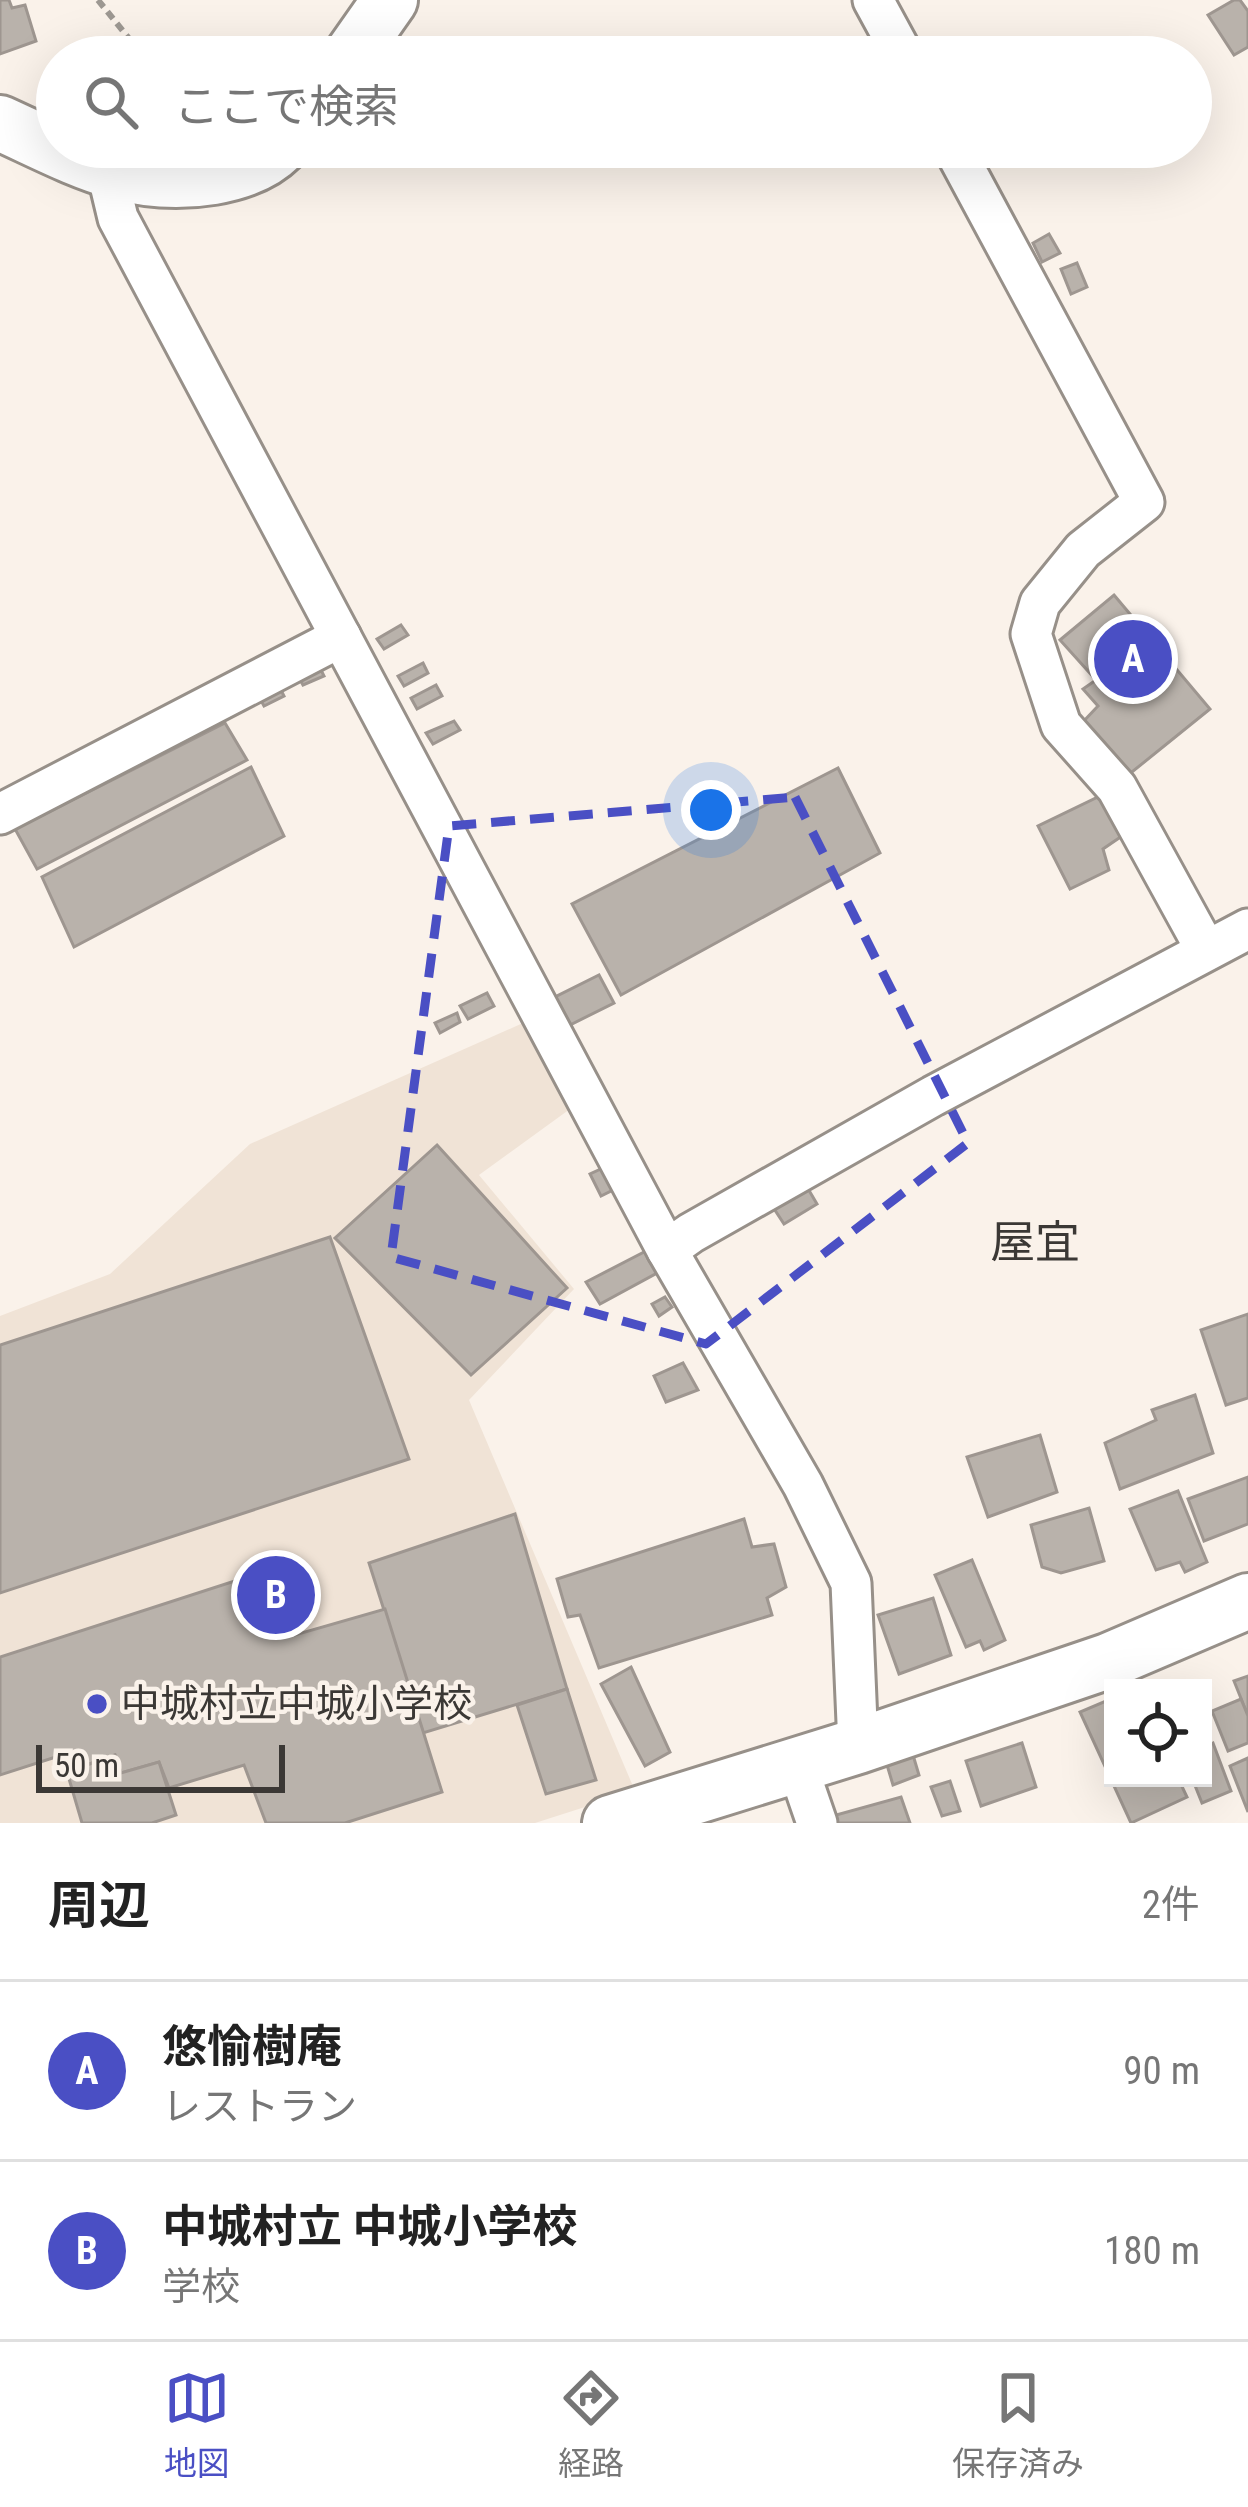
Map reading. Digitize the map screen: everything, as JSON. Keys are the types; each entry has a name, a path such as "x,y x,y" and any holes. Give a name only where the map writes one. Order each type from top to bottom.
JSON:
{"street":[{"path":"365,36 390,0"},
{"path":"873,0 893,36"},
{"path":"0,123 36,140"},
{"path":"97,168 181,182 245,168"},
{"path":"963,168 1144,502 1083,550 1040,603 1031,634 1061,725 1117,788 1206,950"},
{"path":"106,172 118,218 668,1250 803,1485 850,1582 858,1746"},
{"path":"0,814 341,637"},
{"path":"668,1250 933,1096 1248,929"},
{"path":"610,1823 1108,1661 1248,1601"},
{"path":"797,1765 817,1823"}],"path":[{"path":"98,0 127,36"}],"highlighted area":[{"path":"795,797 968,1143 706,1344 391,1257 449,826"}],"shaded area":[{"path":"523,1023 570,1109 479,1175 574,1289 469,1400 635,1791 535,1823 0,1823 0,1316 110,1274 250,1144"}],"building":[{"path":"0,0 9,0 12,8 25,5 36,41 0,54"},
{"path":"1240,0 1248,11 1248,47 1234,55 1208,15"},
{"path":"1049,234 1060,253 1042,262 1033,243"},
{"path":"1077,263 1087,287 1071,294 1061,269"},
{"path":"1114,595 1210,709 1127,776 1081,724 1098,706 1083,689 1096,680 1060,640"},
{"path":"401,625 408,635 384,649 377,639"},
{"path":"423,663 428,673 404,686 398,676"},
{"path":"318,664 324,676 303,685 297,674"},
{"path":"278,684 284,696 264,706 257,693"},
{"path":"436,685 442,696 417,709 411,698"},
{"path":"454,721 460,730 433,744 426,733"},
{"path":"225,723 247,760 37,869 15,829"},
{"path":"251,767 284,836 74,947 42,877"},
{"path":"838,768 880,853 621,995 572,904"},
{"path":"1100,796 1122,836 1103,849 1109,870 1070,889 1038,826"},
{"path":"599,975 614,1003 568,1026 553,998"},
{"path":"487,993 494,1006 468,1019 460,1006"},
{"path":"457,1013 460,1022 440,1033 435,1023"},
{"path":"437,1145 567,1288 471,1375 335,1238"},
{"path":"603,1168 613,1190 601,1196 590,1174"},
{"path":"807,1187 817,1204 784,1224 771,1204"},
{"path":"330,1237 409,1459 0,1593 0,1345"},
{"path":"646,1251 657,1273 600,1304 586,1282"},
{"path":"665,1297 672,1307 659,1316 652,1304"},
{"path":"1248,1314 1248,1398 1226,1405 1201,1330"},
{"path":"683,1363 698,1390 666,1402 654,1376"},
{"path":"1195,1395 1213,1453 1120,1489 1105,1443 1156,1420 1152,1410"},
{"path":"1040,1435 1057,1492 988,1517 967,1457"},
{"path":"1248,1477 1248,1524 1204,1541 1188,1499"},
{"path":"1178,1491 1207,1562 1185,1572 1180,1562 1156,1570 1130,1509"},
{"path":"1089,1508 1104,1561 1061,1573 1042,1567 1031,1525"},
{"path":"515,1514 567,1689 423,1733 369,1563"},
{"path":"744,1519 752,1547 774,1544 786,1587 767,1598 772,1615 599,1668 580,1615 568,1617 557,1579"},
{"path":"972,1560 1005,1640 984,1650 980,1641 966,1647 935,1575"},
{"path":"275,1568 295,1635 385,1609 442,1792 345,1823 266,1823 244,1765 169,1788 159,1762 121,1773 115,1755 67,1772 62,1755 0,1775 0,1657"},
{"path":"933,1598 951,1655 899,1674 878,1615"},
{"path":"631,1667 670,1752 645,1766 601,1684"},
{"path":"1248,1676 1248,1716 1234,1681"},
{"path":"567,1689 596,1780 546,1794 517,1705"},
{"path":"1241,1699 1248,1716 1248,1743 1228,1751 1212,1711"},
{"path":"1104,1702 1104,1764 1080,1712"},
{"path":"1022,1743 1036,1787 981,1806 966,1761"},
{"path":"1212,1744 1231,1791 1202,1803 1196,1787 1212,1787"},
{"path":"115,1755 121,1773 159,1762 176,1815 152,1823 82,1823 67,1772"},
{"path":"913,1755 919,1775 893,1785 887,1765"},
{"path":"1248,1758 1248,1812 1230,1766"},
{"path":"950,1781 960,1811 942,1816 931,1787"},
{"path":"1114,1787 1182,1787 1187,1797 1131,1823"},
{"path":"901,1797 910,1823 838,1823 836,1815"}],"place":[{"name":"悠愉樹庵","path":"1133,659"},
{"name":"中城村立 中城小学校","path":"276,1595"},
{"name":"中城村立中城小学校","path":"97,1704"}],"district":[{"name":"屋宜","path":"1035,1242"}]}
